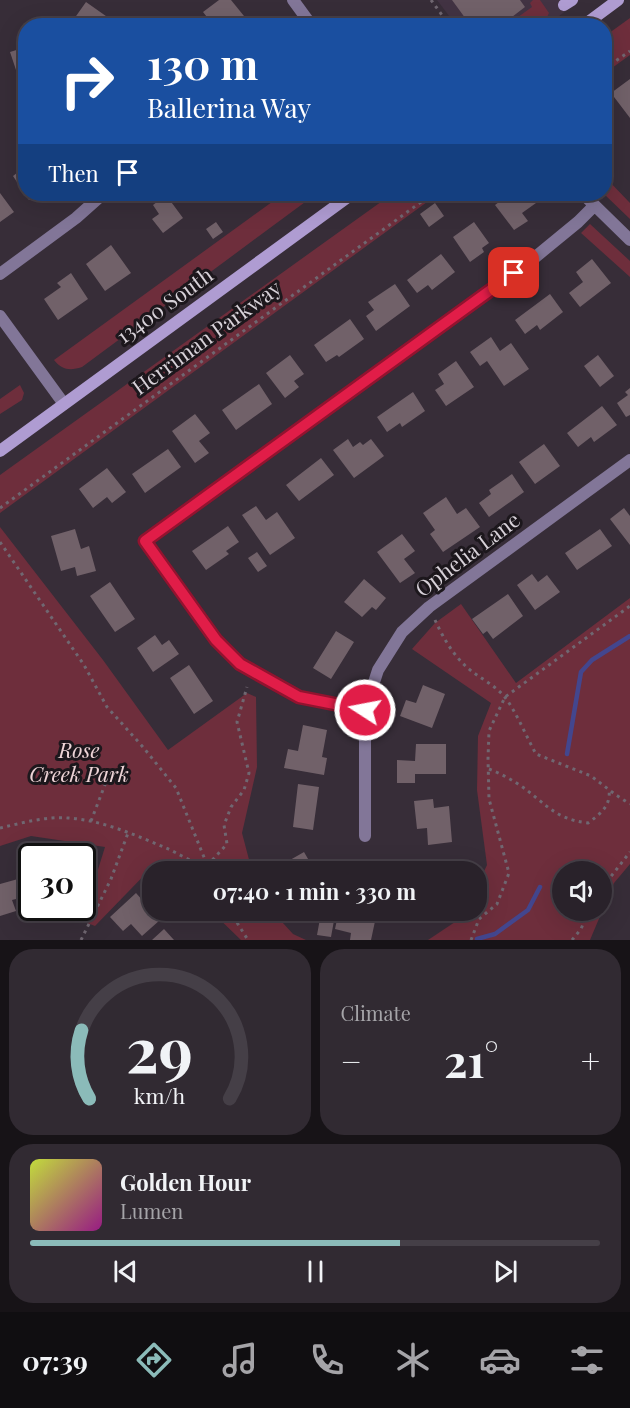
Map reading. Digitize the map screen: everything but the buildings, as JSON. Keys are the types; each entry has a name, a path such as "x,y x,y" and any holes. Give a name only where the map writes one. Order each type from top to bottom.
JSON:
{"main road":[{"path":"594,18 618,0"},
{"name":"13400 South","path":"0,451 342,201"}],"street":[{"path":"293,0 306,18"},
{"path":"0,274 76,218 95,201"},
{"path":"589,201 630,240"},
{"path":"365,710 299,697 240,664 216,640 145,541 533,259 594,206"},
{"path":"0,316 64,404"},
{"name":"Ophelia Lane","path":"365,836 365,710 378,670 402,632 429,607 630,460"}],"path":[{"path":"431,0 444,18"},
{"path":"612,63 630,51"},
{"name":"Herriman Parkway","path":"0,508 422,201"},
{"path":"0,542 84,665 107,707 176,788 205,861"},
{"path":"471,940 479,919 497,904 509,873 489,799 489,731 505,697 630,606"},
{"path":"435,620 444,640 460,661 505,697 536,754 591,776 630,804"},
{"path":"212,861 227,844 224,825 231,807 244,790 249,773 237,722 247,687"},
{"path":"489,768 520,785 543,805 572,821 588,823 602,813 610,798 609,790"},
{"path":"91,821 106,782"},
{"path":"0,828 28,821 67,818 91,821 129,833 194,861"},
{"path":"81,940 111,879 129,833"},
{"path":"612,875 630,852"},
{"path":"235,921 248,940"},
{"path":"572,940 584,921"}],"shaded area":[{"path":"437,0 580,0 556,18 451,18"}],"green space":[{"path":"533,0 540,0 549,13 546,18 517,18 532,7 530,3"},
{"path":"630,18 630,55 612,68 612,31"},
{"path":"612,184 630,203 630,219 611,201"},
{"path":"273,201 307,201 82,367 66,369 54,360"},
{"path":"382,201 428,201 0,513 0,475"},
{"path":"590,224 630,261 630,277 581,233"},
{"path":"20,385 24,393 22,400 0,414 0,399"},
{"name":"Rose Creek Park","path":"0,527 103,660 168,750 247,693 256,697 257,767 242,833 249,861 142,861 142,878 95,926 82,921 96,921 96,876 105,847 96,846 96,843 78,843 31,836 0,846"},
{"path":"630,598 630,864 612,888 612,861 552,861 552,921 598,921 590,940 428,940 456,921 487,921 487,861 477,790 478,736 491,703 412,649 435,623 461,604 516,683"},
{"path":"221,921 281,921 293,934 306,940 241,940"}],"waterway":[{"path":"567,754 581,672 592,660 630,636"},
{"path":"477,939 495,934 528,910 540,887"}],"route":[{"path":"365,710 299,697 240,664 216,640 145,541 514,273"}]}
